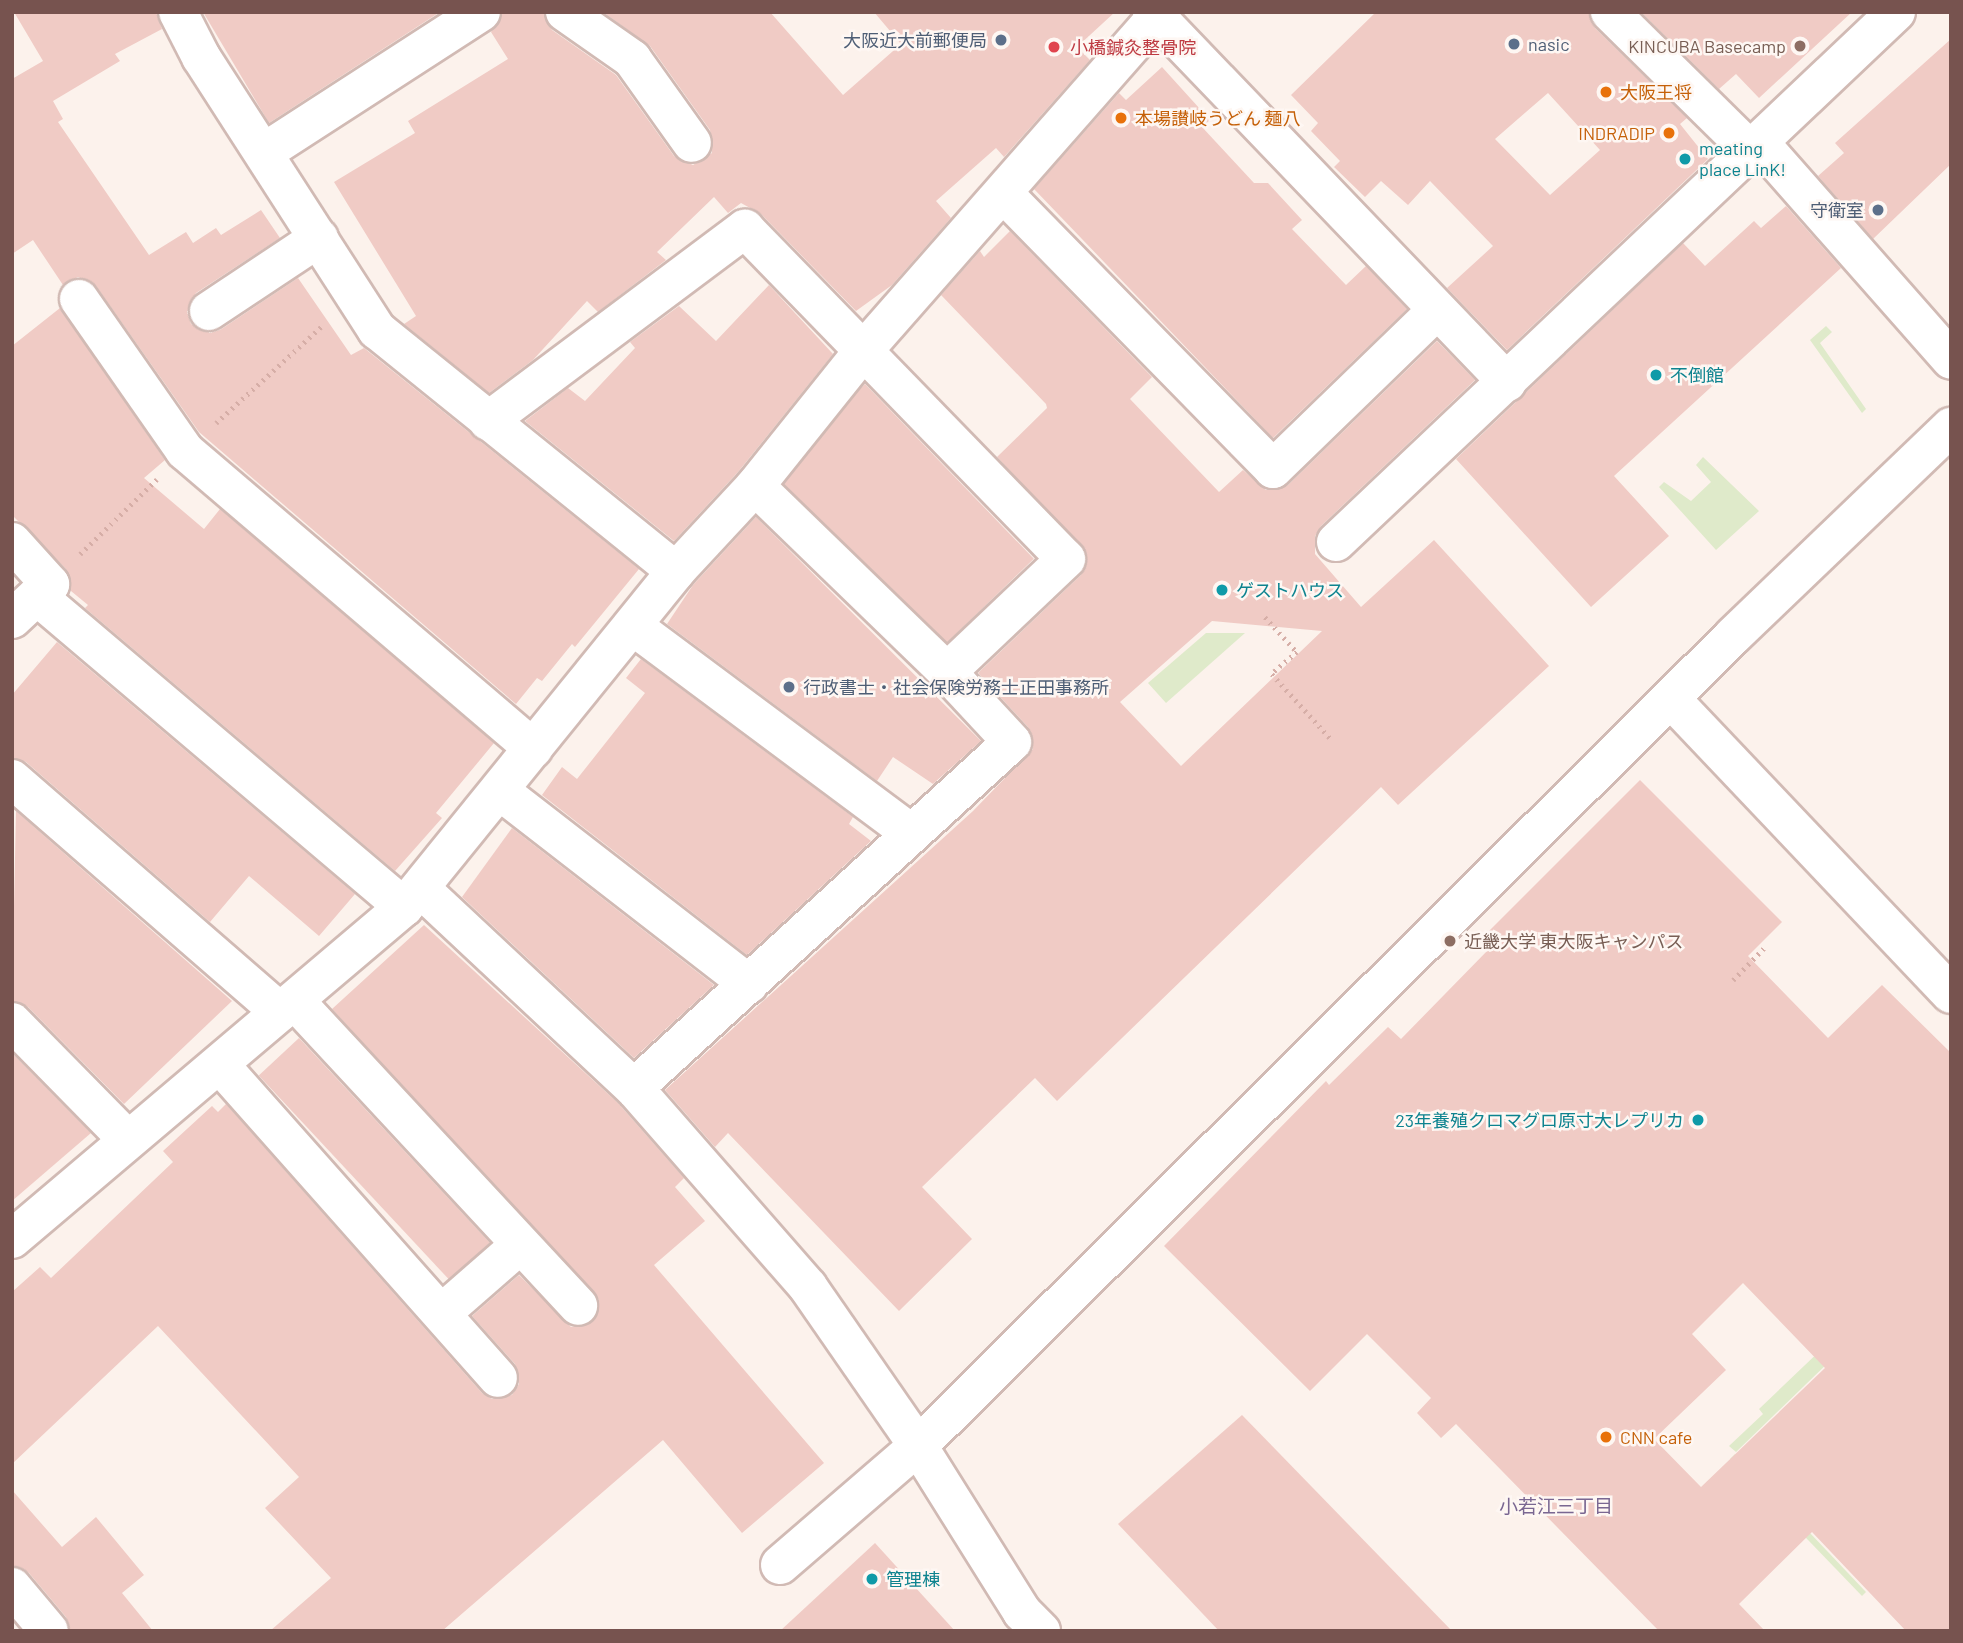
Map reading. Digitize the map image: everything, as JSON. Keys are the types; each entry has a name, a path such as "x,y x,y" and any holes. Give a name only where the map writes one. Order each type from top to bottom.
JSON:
{"street":[{"path":"178,12 201,57 266,151 377,330 676,571"},
{"path":"266,151 481,12"},
{"path":"565,12 632,59 692,143"},
{"path":"1610,12 1756,148 1951,360"},
{"path":"1336,542 1756,148 1896,12"},
{"path":"12,1239 220,1066 412,897 676,571 755,486 864,350 1157,14 1436,311 1507,382"},
{"path":"1003,193 1273,469 1436,311"},
{"path":"488,421 745,229 1066,558 947,672"},
{"path":"209,311 319,238"},
{"path":"79,299 185,452 533,748"},
{"path":"780,1564 918,1446 1951,427"},
{"path":"634,1088 1012,742 947,672 755,486"},
{"path":"12,542 50,584 25,608 412,897 634,1088 808,1287 918,1446 1022,1612 1041,1631"},
{"path":"633,626 911,833"},
{"path":"1672,700 1951,994"},
{"path":"12,779 288,1007 578,1306"},
{"path":"500,791 749,984"},
{"path":"12,1022 128,1140"},
{"path":"220,1066 499,1377"},
{"path":"442,1313 520,1245"},
{"path":"12,1587 49,1631"}],"path":[{"path":"1265,617 1297,652 1272,674 1331,739"},
{"path":"1733,980 1764,948"}],"green space":[{"path":"1826,326 1832,332 1820,343 1866,409 1862,413 1810,340"},
{"path":"1703,457 1759,511 1716,550 1659,487 1664,482 1691,501 1711,482 1696,465"},
{"path":"1206,633 1245,633 1166,703 1148,683"},
{"path":"1867,1325 1736,1452 1729,1446 1763,1414 1759,1409 1826,1345"},
{"path":"1735,1454 1866,1592 1862,1596 1730,1459"}],"building":[{"path":"14,12 156,12 162,29 115,54 120,61 53,101 63,119 58,122 149,255 186,232 193,243 216,228 221,235 261,210 280,238 196,293 187,312 191,324 210,333 220,330 298,278 351,355 364,348 639,569 575,647 572,644 542,681 537,678 516,704 199,432 96,286 78,277 63,285 33,240 12,254 12,79 43,61"},
{"path":"203,12 440,12 269,123"},
{"path":"503,12 543,12 552,30 616,75 674,156 693,165 712,153 710,130 650,46 603,12 770,12 843,95 901,44 874,12 1115,12 1077,47 1090,60 1004,157 996,148 936,201 951,218 892,285 856,311 761,214 741,203 728,213 714,197 657,252 666,260 598,312 587,301 533,360 489,393 404,324 416,316 334,182 415,133 408,121 508,59 491,32"},
{"path":"1376,12 1589,12 1595,28 1687,118 1680,124 1708,159 1507,350 1447,288 1493,246 1430,181 1408,205 1381,181 1365,197 1334,167 1340,161 1311,131 1318,123 1291,95","holes":["1548,93 1600,150 1550,195 1495,139"]},
{"path":"1641,12 1852,12 1759,98 1736,74 1719,89"},
{"path":"1951,39 1951,164 1873,239 1818,176 1844,153 1835,143"},
{"path":"1162,67 1210,120 1202,127 1254,183 1268,183 1302,220 1292,229 1346,285 1366,266 1407,309 1273,438 1034,189 1119,93 1126,100"},
{"path":"1786,206 1841,268 1614,476 1669,536 1591,607 1456,459 1683,243 1705,266 1754,221 1761,228"},
{"path":"1010,231 1152,377 1130,399 1219,492 1243,470 1266,490 1288,485 1437,341 1475,380 1321,526 1315,536 1315,554 1361,607 1434,540 1549,666 1398,805 1381,787 1057,1101 1035,1078 922,1187 972,1239 899,1311 728,1133 715,1147 665,1090 973,811 1033,749 1028,727 978,673 1081,575 1087,554 997,457 1047,408 941,295 980,251 984,257","holes":["1212,621 1322,631 1181,766 1120,702"]},
{"path":"769,285 833,354 738,472 674,541 525,421 568,388 585,401 635,348 630,342 679,306 716,341"},
{"path":"60,308 165,460 144,478 204,529 220,509 494,743 436,813 442,818 395,871 85,608 88,605 71,591 66,569 12,515 12,346"},
{"path":"865,384 1034,559 942,648 773,473"},
{"path":"756,517 981,741 933,784 893,757 877,781 667,624 693,585"},
{"path":"57,642 355,894 319,936 249,876 210,922 26,762 12,758 12,695"},
{"path":"641,659 853,817 849,824 871,841 747,955 542,795 562,767 577,779 645,693 626,678"},
{"path":"1640,780 1782,922 1748,956 1828,1038 1882,985 1951,1053 1951,1631 1906,1631 1812,1532 1739,1604 1765,1631 1659,1631 1456,1424 1441,1438 1417,1413 1431,1398 1367,1334 1310,1391 1164,1246 1326,1081 1329,1085 1388,1027 1401,1039 1488,950 1479,941","holes":["1743,1283 1825,1368 1701,1487 1654,1439 1726,1370 1692,1334"]},
{"path":"16,811 232,1001 124,1104 28,1007 12,1001"},
{"path":"512,828 714,985 634,1058 462,897"},
{"path":"424,925 618,1103 684,1178 675,1187 705,1221 654,1265 824,1463 742,1533 663,1440 442,1631 270,1631 331,1578 265,1508 299,1477 158,1326 12,1464 12,1292 40,1267 51,1278 173,1162 163,1151 212,1106 218,1112 226,1104 482,1393 492,1399 512,1395 519,1384 515,1364 472,1316 519,1275 571,1327 592,1322 599,1300 332,1009"},
{"path":"299,1038 490,1243 450,1280 259,1076"},
{"path":"12,1053 91,1133 12,1201"},
{"path":"1242,1415 1452,1631 1219,1631 1118,1524"},
{"path":"12,1490 62,1547 96,1517 144,1575 122,1593 153,1631 70,1631 66,1617 29,1573 12,1566"},
{"name":"管理棟","path":"875,1543 955,1631 780,1631"}],"place":[{"name":"大阪近大前郵便局","path":"1001,40"},
{"name":"nasic","path":"1514,44"},
{"name":"KINCUBA Basecamp","path":"1800,46"},
{"name":"小橋鍼灸整骨院","path":"1054,47"},
{"name":"大阪王将","path":"1606,92"},
{"name":"本場讃岐うどん 麺八","path":"1121,118"},
{"name":"INDRADIP","path":"1669,133"},
{"name":"meating place LinK!","path":"1685,159"},
{"name":"守衛室","path":"1878,210"},
{"name":"不倒館","path":"1656,375"},
{"name":"ゲストハウス","path":"1222,590"},
{"name":"行政書士・社会保険労務士正田事務所","path":"789,687"},
{"name":"近畿大学 東大阪キャンパス","path":"1450,941"},
{"name":"23年養殖クロマグロ原寸大レプリカ","path":"1698,1120"},
{"name":"CNN cafe","path":"1606,1437"},
{"name":"管理棟","path":"872,1579"}],"district":[{"name":"小若江三丁目","path":"1556,1506"}]}
